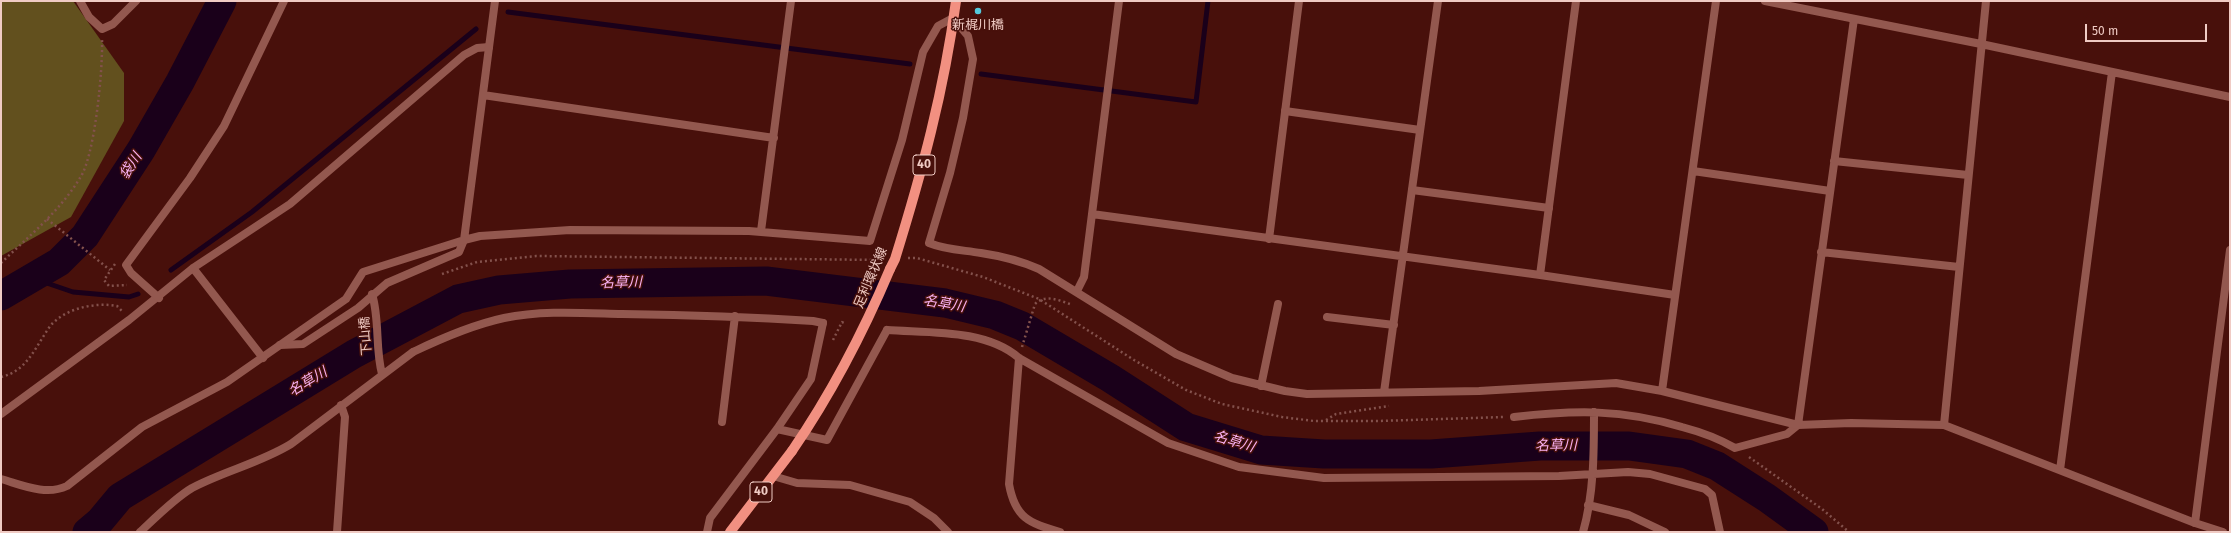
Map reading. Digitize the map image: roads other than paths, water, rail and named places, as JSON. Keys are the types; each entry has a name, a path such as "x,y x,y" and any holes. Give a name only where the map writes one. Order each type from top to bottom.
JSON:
{"main road":[{"name":"足利環状線","path":"730,532 792,451 822,406 851,352 895,259 923,167 942,87 956,1"}],"street":[{"path":"80,1 89,17 102,30 113,24 136,1"},
{"path":"159,298 130,273 126,265 190,178 224,126 284,1"},
{"path":"280,345 302,344 358,308 372,294 387,283 459,252 464,240 495,1"},
{"path":"762,231 791,1"},
{"path":"1077,291 1084,277 1120,1"},
{"path":"1269,239 1299,1"},
{"path":"1384,392 1404,256 1438,1"},
{"path":"1540,275 1576,1"},
{"path":"1662,391 1716,1"},
{"path":"1765,1 1981,44 2230,97"},
{"path":"1944,425 1986,1"},
{"path":"1,479 44,490 58,490 79,478 142,427 227,382 346,299 363,272 464,240 480,236 563,231 762,231 870,241 902,140 923,52 938,26 954,18 968,36 973,59 963,118 950,173 929,243 944,249 982,253 1023,262 1039,269 1077,291 1176,354 1198,365 1261,386 1307,394 1479,390 1616,383 1662,391 1798,425 1850,423 1944,425 2195,523 2223,532"},
{"path":"1514,417 1594,412 1643,416 1717,437 1736,448 1787,434 1798,425 1854,19"},
{"path":"1,414 159,298 193,268 290,204 464,55 477,48 489,47"},
{"path":"2060,470 2112,72"},
{"path":"483,95 774,138"},
{"path":"1285,111 1420,130"},
{"path":"1834,161 1968,175"},
{"path":"1693,171 1830,191"},
{"path":"1412,190 1548,208"},
{"path":"1092,214 1404,256 1675,295"},
{"path":"2195,523 2227,297 2230,250"},
{"path":"1822,252 1959,267"},
{"path":"193,268 263,358"},
{"name":"下山橋","path":"372,294 376,306 382,374"},
{"path":"1261,386 1278,304"},
{"path":"140,532 191,489 236,468 274,455 291,444 412,352 442,337 477,326 504,318 528,314 562,313 735,316 813,321 823,323 810,379 777,429 710,518 707,532"},
{"path":"722,422 735,316"},
{"path":"1327,318 1394,325"},
{"path":"777,429 827,440 887,330 964,336 983,340 1020,355 1168,443 1239,467 1324,478 1592,472 1635,473 1673,479 1705,489 1712,495 1720,532"},
{"path":"1020,355 1009,477 1011,495 1016,508 1025,519 1035,524 1060,532"},
{"path":"337,532 345,417 341,405"},
{"path":"1583,532 1592,472 1594,412"},
{"path":"773,476 797,483 850,486 910,502 934,518 948,532"},
{"path":"1588,505 1629,515 1664,532"}],"waterway":[{"name":"袋川","path":"1,296 59,262 85,236 141,150 180,82 222,1"},
{"path":"981,74 1196,102 1208,1"},
{"path":"508,12 910,64"},
{"path":"171,270 252,212 476,29"},
{"path":"32,278 73,292 129,297 138,294"},
{"name":"名草川","path":"87,532 100,521 120,497 354,354 458,299 499,290 570,284 766,281 945,303 995,315 1022,326 1110,378 1186,427 1261,450 1324,454 1431,454 1540,446 1629,446 1687,454 1717,466 1767,498 1814,532"}],"place":[{"name":"新梶川橋","path":"978,11"}]}
